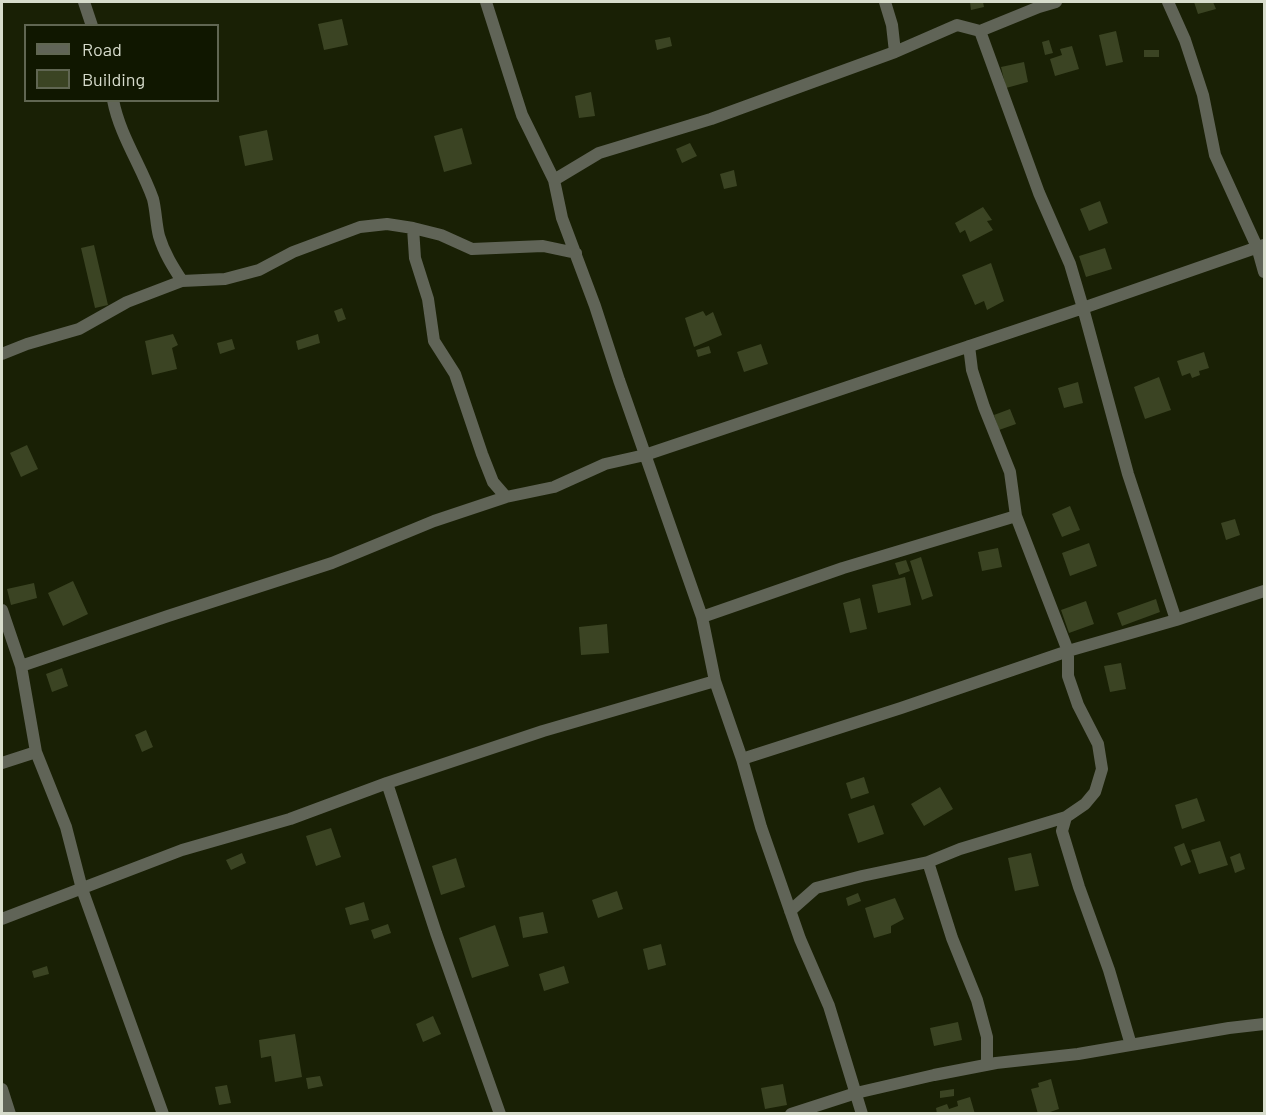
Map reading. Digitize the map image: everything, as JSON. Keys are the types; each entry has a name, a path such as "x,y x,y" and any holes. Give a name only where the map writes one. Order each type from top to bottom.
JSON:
{"street":[{"path":"84,2 91,24"},
{"path":"486,2 522,115 554,180 562,218 702,617 716,681 742,759 761,827 800,939 829,1006 862,1113"},
{"path":"885,2 892,25 895,52"},
{"path":"554,180 599,153 711,119 895,52 957,25 980,31 1056,2"},
{"path":"1168,2 1185,39 1203,95 1215,155 1261,246 1264,272"},
{"path":"980,31 1040,193 1070,264 1128,474 1176,620"},
{"path":"112,102 125,138 153,201 159,236 170,263 182,281"},
{"path":"2,354 79,329 127,302 182,281 225,279 259,270 293,252 360,227 387,224 412,228 441,235 472,249 543,246 576,253"},
{"path":"412,228 415,258 428,299 434,341 454,374 493,482 506,497"},
{"path":"21,666 332,563 434,521 506,497 554,487 604,464 645,455 1261,246"},
{"path":"790,911 816,888 928,862 960,849 1066,817 1084,804 1095,792 1102,769 1098,744 1078,705 1068,676 1068,651 1016,516 1010,472 984,407 972,370 969,346"},
{"path":"702,617 843,568 1016,516"},
{"path":"742,759 1068,651 1176,620 1264,591"},
{"path":"2,610 21,666 36,752 66,827 82,889 163,1113"},
{"path":"2,919 182,850 290,819 387,783 543,731 716,681"},
{"path":"2,763 36,752"},
{"path":"387,783 436,933 500,1113"},
{"path":"1066,817 1062,831 1066,846 1109,970 1131,1045"},
{"path":"928,862 952,938 977,1000 987,1037 987,1065"},
{"path":"791,1113 856,1093 987,1065 1078,1054 1264,1024"},
{"path":"2,1089 10,1113"}],"building":[{"path":"970,2 983,2 984,7 971,10"},
{"path":"1194,2 1213,2 1216,9 1198,14"},
{"path":"342,19 348,45 324,50 318,24"},
{"path":"1116,31 1123,62 1106,66 1099,35"},
{"path":"670,37 672,46 657,50 655,40"},
{"path":"1049,40 1053,53 1045,55 1042,42"},
{"path":"1072,46 1079,69 1055,76 1050,59 1062,55 1060,49"},
{"path":"1144,50 1159,50 1159,57 1144,57"},
{"path":"1024,62 1028,82 1006,88 1001,67"},
{"path":"591,92 595,116 579,118 575,96"},
{"path":"462,128 472,164 444,172 434,136"},
{"path":"267,130 273,160 245,166 239,136"},
{"path":"690,143 697,156 682,163 676,149"},
{"path":"734,170 737,186 724,189 720,174"},
{"path":"1100,201 1108,223 1089,231 1080,209"},
{"path":"983,207 992,220 987,221 993,230 970,242 965,230 960,233 955,223"},
{"path":"94,245 108,305 95,308 81,248"},
{"path":"1105,248 1112,269 1086,277 1079,256"},
{"path":"991,263 1004,301 987,310 984,301 975,305 962,275"},
{"path":"342,308 346,319 338,322 334,311"},
{"path":"703,311 706,316 713,312 722,335 694,347 685,318"},
{"path":"173,334 178,345 172,348 177,369 152,375 145,341"},
{"path":"318,334 320,343 298,350 296,341"},
{"path":"232,339 235,349 220,354 217,343"},
{"path":"761,344 768,364 744,372 737,352"},
{"path":"709,346 711,353 698,357 696,350"},
{"path":"1204,352 1209,368 1199,371 1200,375 1192,378 1190,373 1182,376 1177,361"},
{"path":"1159,377 1171,410 1145,419 1134,387"},
{"path":"1078,382 1083,403 1064,408 1058,388"},
{"path":"1010,409 1016,424 999,430 994,415"},
{"path":"27,445 38,469 21,477 10,453"},
{"path":"1070,506 1080,530 1062,537 1052,514"},
{"path":"1235,519 1240,535 1226,540 1221,523"},
{"path":"1089,543 1097,566 1070,576 1062,553"},
{"path":"998,548 1002,567 982,571 978,552"},
{"path":"921,557 933,596 922,600 910,561"},
{"path":"906,560 910,571 899,575 895,563"},
{"path":"905,577 911,605 878,613 872,585"},
{"path":"73,581 88,614 63,626 48,593"},
{"path":"34,583 37,598 11,605 7,589"},
{"path":"860,598 867,629 850,633 843,603"},
{"path":"1156,599 1160,612 1122,626 1117,613"},
{"path":"1086,601 1094,624 1069,633 1061,610"},
{"path":"607,624 609,653 581,655 579,627"},
{"path":"1121,663 1126,689 1110,692 1104,666"},
{"path":"62,668 68,686 52,692 46,674"},
{"path":"146,730 153,747 142,752 135,735"},
{"path":"864,777 869,793 851,799 846,783"},
{"path":"940,787 953,809 924,826 911,804"},
{"path":"1197,798 1205,821 1182,829 1175,805"},
{"path":"874,805 884,834 858,843 848,814"},
{"path":"331,828 341,857 316,866 306,836"},
{"path":"1220,841 1228,865 1199,874 1191,850"},
{"path":"1184,843 1191,862 1181,866 1174,847"},
{"path":"242,853 246,863 231,870 226,860"},
{"path":"1031,853 1039,886 1015,891 1008,858"},
{"path":"1240,853 1245,869 1235,873 1230,857"},
{"path":"456,858 465,887 441,895 432,866"},
{"path":"617,891 623,909 598,918 592,900"},
{"path":"858,893 861,901 848,906 846,898"},
{"path":"895,898 904,919 891,926 891,933 874,938 865,908"},
{"path":"364,902 369,920 350,925 345,908"},
{"path":"543,912 548,933 523,938 519,917"},
{"path":"388,924 391,933 374,939 371,930"},
{"path":"495,925 509,966 472,978 459,938"},
{"path":"661,944 666,965 648,970 643,949"},
{"path":"47,966 49,974 34,978 32,971"},
{"path":"564,966 569,983 544,991 539,974"},
{"path":"433,1016 441,1034 423,1042 416,1024"},
{"path":"958,1022 962,1040 934,1046 930,1028"},
{"path":"295,1034 302,1077 275,1082 271,1056 261,1058 259,1040"},
{"path":"320,1076 323,1086 308,1089 306,1078"},
{"path":"1051,1079 1059,1109 1038,1114 1031,1089 1039,1087 1038,1083"},
{"path":"783,1084 787,1105 765,1109 761,1088"},
{"path":"227,1085 231,1103 219,1105 215,1087"},
{"path":"954,1089 954,1096 940,1098 940,1091"},
{"path":"970,1097 975,1114 937,1114 936,1108 947,1104 949,1109 958,1106 957,1101"}]}
